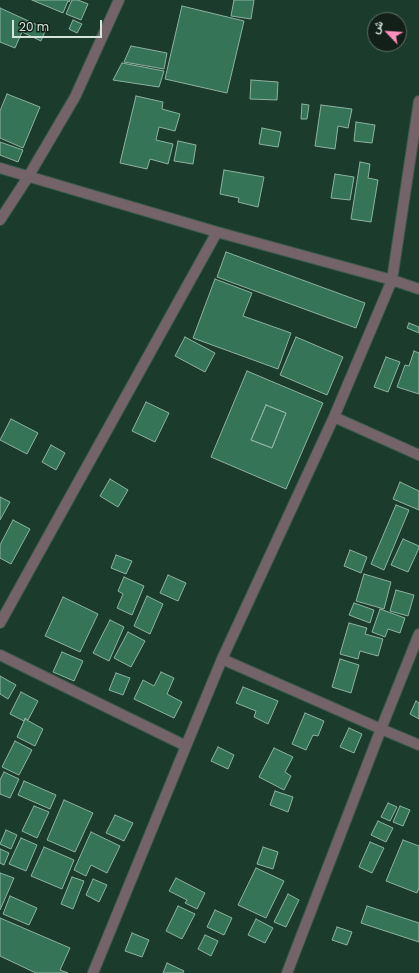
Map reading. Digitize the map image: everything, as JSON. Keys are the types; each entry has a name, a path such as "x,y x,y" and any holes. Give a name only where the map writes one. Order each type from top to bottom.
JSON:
{"street":[{"path":"0,220 28,177 75,97 119,0"},
{"path":"93,973 222,659 334,417 392,280 419,101"},
{"path":"0,168 217,232 392,280 419,289"},
{"path":"0,622 217,232"},
{"path":"334,417 419,455"},
{"path":"287,973 419,634"},
{"path":"0,655 186,746"},
{"path":"222,659 381,730 419,745"}],"building":[{"path":"32,0 70,0 69,2 68,1 63,13"},
{"path":"72,0 78,0 88,4 81,20 66,14"},
{"path":"234,0 254,0 251,19 231,16"},
{"path":"182,6 244,21 227,93 165,79"},
{"path":"0,8 46,29 41,41 22,32 15,48 0,42"},
{"path":"73,20 82,24 77,33 69,29"},
{"path":"131,46 167,53 164,69 124,62"},
{"path":"122,63 164,71 159,87 113,80"},
{"path":"251,80 278,82 277,100 250,99"},
{"path":"7,94 40,107 23,148 0,138 0,111"},
{"path":"136,96 163,102 162,109 180,114 175,131 159,127 156,140 173,144 168,164 150,159 147,169 120,163"},
{"path":"302,104 309,105 307,119 301,119"},
{"path":"321,105 352,109 348,128 338,126 335,149 315,146"},
{"path":"356,122 375,125 372,143 354,141"},
{"path":"262,128 281,132 278,147 259,144"},
{"path":"178,141 196,145 193,164 174,161"},
{"path":"0,142 23,150 18,162 0,155"},
{"path":"360,162 370,164 368,178 378,180 371,222 351,219"},
{"path":"224,170 264,177 258,207 238,202 239,198 220,194"},
{"path":"335,174 354,177 350,200 331,198"},
{"path":"226,252 365,303 356,328 217,277"},
{"path":"215,279 252,293 243,316 291,333 278,369 193,338"},
{"path":"409,323 419,327 419,333 407,328"},
{"path":"185,337 215,353 205,372 175,356"},
{"path":"296,337 343,357 327,395 280,375"},
{"path":"414,351 419,353 419,394 397,387 405,365 409,366"},
{"path":"386,357 400,362 388,392 374,387"},
{"path":"247,371 323,403 286,489 211,457","holes":["266,405 286,413 272,448 251,440"]},
{"path":"146,402 169,413 155,442 132,431"},
{"path":"266,405 286,413 272,448 251,440"},
{"path":"11,419 38,433 27,454 0,440"},
{"path":"51,445 65,453 56,470 42,462"},
{"path":"110,479 128,490 118,507 100,496"},
{"path":"400,482 419,491 419,510 393,499"},
{"path":"0,497 10,502 0,520"},
{"path":"396,505 409,510 384,570 371,564"},
{"path":"13,520 30,529 11,564 0,558 0,545"},
{"path":"403,539 419,546 408,572 391,565"},
{"path":"350,550 367,557 361,573 344,566"},
{"path":"116,555 132,561 126,574 111,568"},
{"path":"364,574 391,582 384,609 356,601"},
{"path":"168,575 186,583 178,601 160,593"},
{"path":"124,577 144,586 132,615 117,608 123,594 118,591"},
{"path":"396,590 414,595 408,616 390,611"},
{"path":"147,596 163,604 150,634 134,626"},
{"path":"63,597 98,614 80,652 45,636"},
{"path":"354,603 374,610 370,623 349,615"},
{"path":"380,609 405,618 400,633 388,629 385,637 372,632"},
{"path":"110,620 124,627 109,661 93,653"},
{"path":"349,623 367,628 365,634 383,639 378,656 360,651 358,659 340,654"},
{"path":"128,632 145,641 131,667 114,658"},
{"path":"62,652 83,661 74,681 53,672"},
{"path":"340,659 359,665 351,693 332,687"},
{"path":"161,672 174,678 167,694 182,702 174,718 134,699 143,680 154,686"},
{"path":"116,673 130,678 123,695 109,690"},
{"path":"0,676 16,685 8,699 0,694"},
{"path":"243,687 278,701 268,724 254,717 256,711 236,703"},
{"path":"21,692 38,701 28,720 25,718 24,721 10,714"},
{"path":"416,701 419,703 419,719 410,714"},
{"path":"305,713 324,721 318,736 313,735 306,750 292,744"},
{"path":"25,719 43,729 35,746 17,737"},
{"path":"349,728 362,734 354,753 340,747"},
{"path":"15,741 32,750 19,775 2,767"},
{"path":"218,747 234,755 228,769 211,761"},
{"path":"274,748 293,757 285,772 291,776 284,790 259,777"},
{"path":"4,772 19,779 10,798 0,794 0,780"},
{"path":"24,781 56,795 50,809 18,795"},
{"path":"275,791 293,797 288,812 270,805"},
{"path":"64,800 93,813 75,852 47,840"},
{"path":"388,803 397,807 390,821 381,817"},
{"path":"34,806 49,812 37,838 22,831"},
{"path":"400,806 410,810 403,826 393,822"},
{"path":"115,815 133,823 124,841 106,833"},
{"path":"378,821 393,828 386,842 371,835"},
{"path":"6,830 17,835 11,849 0,844"},
{"path":"91,832 120,846 107,873 91,865 86,876 74,870"},
{"path":"21,838 37,845 26,871 9,864"},
{"path":"403,840 419,846 419,888 417,893 386,881"},
{"path":"370,842 384,848 372,873 359,867"},
{"path":"44,847 74,860 62,889 31,876"},
{"path":"263,847 278,852 273,869 257,864"},
{"path":"0,849 9,853 4,865 0,863"},
{"path":"256,868 284,881 266,918 238,905"},
{"path":"0,873 14,878 0,910"},
{"path":"72,877 84,881 73,909 61,904"},
{"path":"176,878 205,893 197,909 185,903 187,900 169,891"},
{"path":"93,879 107,885 99,902 86,895"},
{"path":"288,894 299,900 286,927 274,922"},
{"path":"10,896 37,908 29,925 3,914"},
{"path":"178,906 195,914 182,939 166,931"},
{"path":"367,906 419,923 419,942 361,923"},
{"path":"215,910 232,918 224,935 207,927"},
{"path":"0,918 70,948 60,970 68,973 36,973 0,956"},
{"path":"256,919 273,928 265,943 248,935"},
{"path":"337,927 352,932 347,945 332,940"},
{"path":"132,933 149,940 142,957 125,951"},
{"path":"205,935 218,941 211,956 198,949"},
{"path":"167,963 184,971 183,973 163,973"}]}
